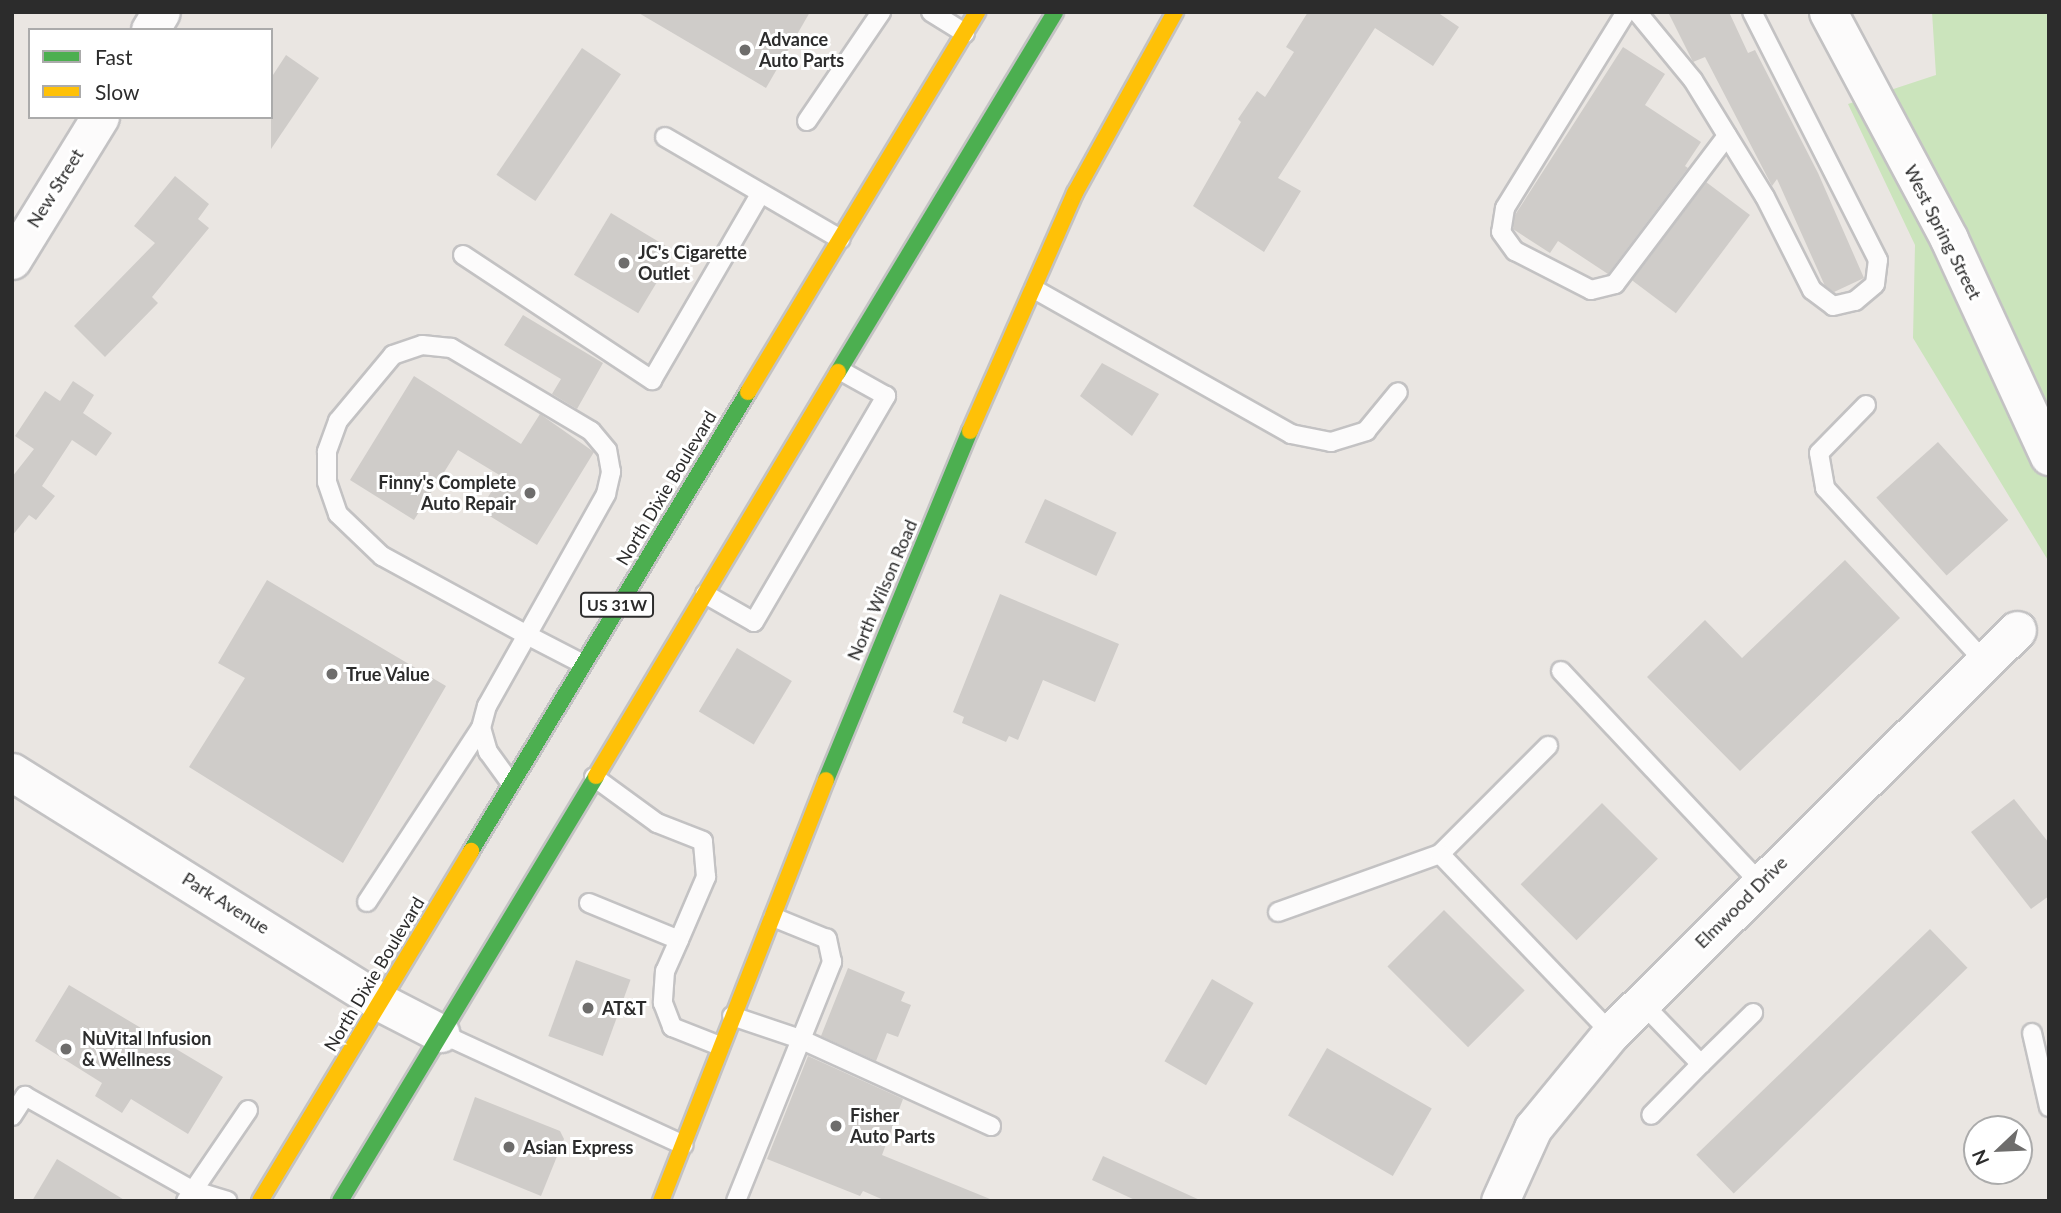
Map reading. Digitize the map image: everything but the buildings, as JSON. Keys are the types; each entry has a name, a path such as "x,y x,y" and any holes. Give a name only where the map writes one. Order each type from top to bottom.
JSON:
{"main road":[{"name":"North Dixie Boulevard","path":"260,1201 510,782 977,12"},
{"path":"340,1201 1055,12"},
{"name":"North Wilson Road","path":"665,1200 720,1046 863,685 1075,193 1175,12"}],"street":[{"path":"151,28 160,12"},
{"name":"West Spring Street","path":"1828,12 1949,239 2049,456"},
{"name":"New Street","path":"12,260 99,119"},
{"name":"Elmwood Drive","path":"1500,1201 1533,1128 1611,1033 2017,630"},
{"name":"Park Avenue","path":"12,772 380,1002 440,1033"}],"lane":[{"path":"807,121 881,12"},
{"path":"932,12 965,33"},
{"path":"1626,12 1505,208 1501,232 1515,251 1591,290 1615,284 1727,136"},
{"path":"1637,12 1693,80 1812,290 1833,306 1855,301 1875,284 1878,260 1752,12"},
{"path":"665,137 840,239"},
{"path":"463,256 652,380 761,193"},
{"path":"1034,289 1291,434 1331,442 1366,431 1398,392"},
{"path":"367,902 481,728 487,706 527,635 606,494 611,472 607,450 591,430 452,348 422,345 393,355 338,421 327,452 327,482 338,514 382,556 527,635 582,663"},
{"path":"705,594 754,622 886,396 841,371"},
{"path":"1866,405 1819,453 1825,488 1984,661"},
{"path":"1561,671 1760,883"},
{"path":"481,728 488,752 510,782"},
{"path":"1278,912 1440,854 1548,746"},
{"path":"594,777 657,823 703,841 706,877 665,971 663,1003 671,1027 720,1046"},
{"path":"1440,854 1611,1033"},
{"path":"589,903 679,940"},
{"path":"736,1201 832,962 827,939 773,916"},
{"path":"1642,1003 1701,1064"},
{"path":"1651,1115 1753,1013"},
{"path":"732,1016 800,1039 991,1126"},
{"path":"440,1033 683,1145"},
{"path":"2032,1033 2049,1107"},
{"path":"12,1116 25,1096 189,1195 227,1201"},
{"path":"189,1195 248,1110"}],"green space":[{"path":"1932,12 2049,12 2049,562 1913,338 1915,245 1848,104 1936,75"}],"traffic: fast":[{"path":"838,372 1055,12"},
{"path":"471,851 748,392"},
{"path":"826,780 970,431"},
{"path":"340,1201 596,776"}],"traffic: slow":[{"path":"748,392 977,12"},
{"path":"970,431 1075,193 1175,12"},
{"path":"596,776 838,372"},
{"path":"661,1201 826,780"},
{"path":"260,1201 471,851"}],"place":[{"name":"Advance Auto Parts","path":"745,50"},
{"name":"JC's Cigarette Outlet","path":"624,263"},
{"name":"Finny's Complete Auto Repair","path":"530,493"},
{"name":"True Value","path":"332,674"},
{"name":"AT&T","path":"588,1008"},
{"name":"NuVital Infusion & Wellness","path":"66,1049"},
{"name":"Fisher Auto Parts","path":"836,1126"},
{"name":"Asian Express","path":"509,1147"}]}
